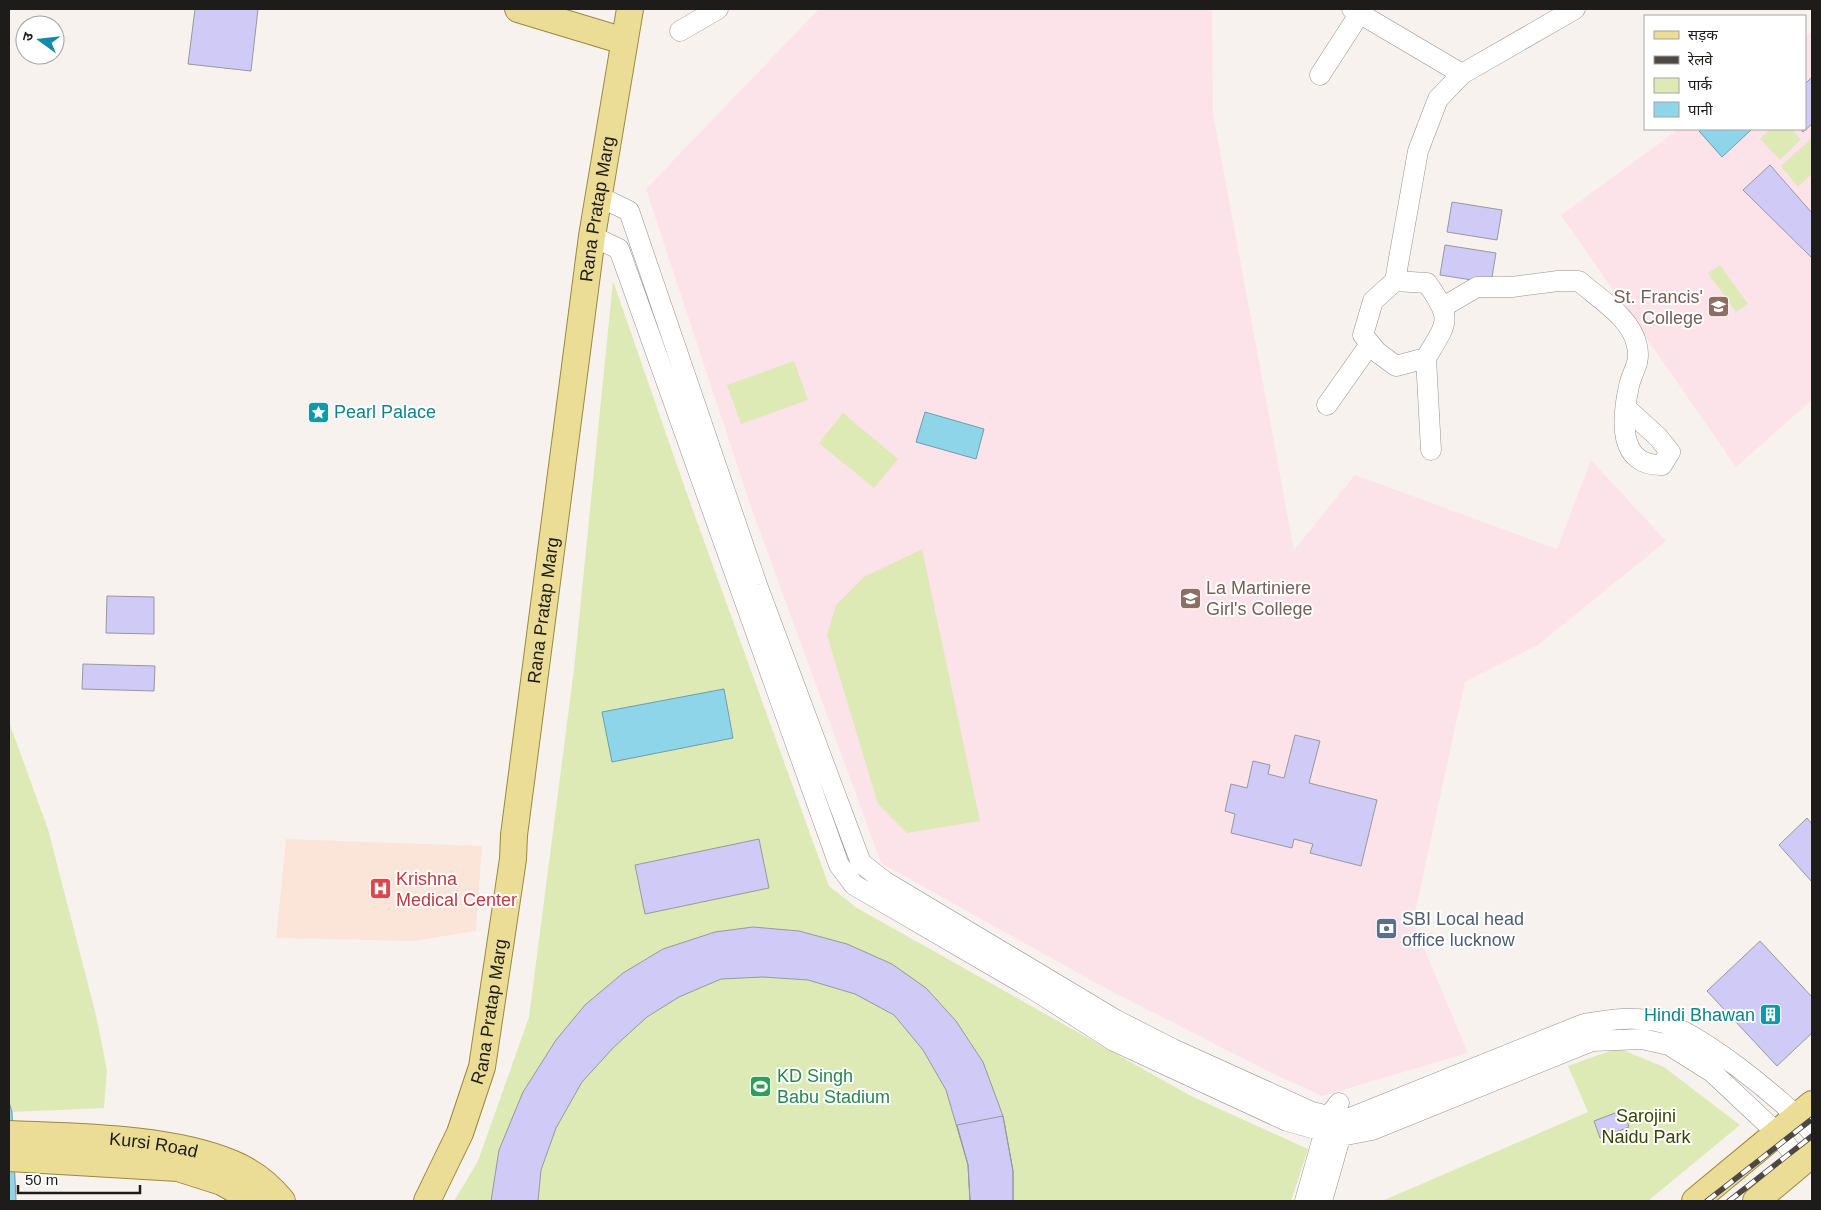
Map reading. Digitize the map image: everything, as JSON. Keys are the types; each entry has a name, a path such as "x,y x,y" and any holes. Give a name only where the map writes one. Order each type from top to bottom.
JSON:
{"main road":[{"path":"518,9 624,41"},
{"name":"Rana Pratap Marg","path":"427,1201 460,1133 482,1066 513,859 514,835 592,236 630,9"},
{"path":"1695,1201 1777,1133 1807,1117"},
{"name":"Kursi Road","path":"9,1134 103,1150 178,1168 222,1182 255,1201"},
{"name":"Kursi Road","path":"9,1158 103,1150 188,1150 232,1163 269,1186 282,1201"},
{"path":"1756,1201 1807,1158"}],"street":[{"path":"680,31 718,9"},
{"path":"1426,358 1396,366 1376,352 1363,335 1373,301 1395,281 1418,151 1438,99 1462,74 1575,9"},
{"path":"1320,75 1356,11 1462,74"},
{"path":"598,196 629,211 757,585 861,863 884,881 1116,1020 1217,1070 1312,1112 1335,1126"},
{"path":"592,236 618,249 839,865 854,886 1036,991 1114,1041 1286,1121 1372,1130 1592,1041 1642,1039 1669,1045 1712,1072 1777,1133 1807,1158"},
{"path":"1395,281 1427,283 1443,306 1445,326 1426,358 1431,450"},
{"path":"1443,306 1477,287 1512,287 1558,281 1579,281 1629,325 1638,345 1637,368 1629,385 1626,408"},
{"path":"1327,404 1370,344"},
{"path":"1305,1201 1335,1126 1584,1024 1625,1017 1658,1021 1697,1038 1807,1117"},
{"path":"1322,1201 1335,1126"}],"shaded area":[{"name":"La Martiniere Girl's College","path":"819,9 1212,9 1213,114 1294,550 1355,475 1557,549 1591,460 1666,541 1538,645 1465,682 1413,922 1468,1053 1322,1096 1272,1073 1105,988 881,863 750,504 646,189"},
{"name":"St. Francis' College","path":"1812,31 1812,400 1736,467 1561,215 1678,130 1806,130 1806,36"},
{"name":"Krishna Medical Center","path":"286,839 482,846 476,931 413,941 276,938"}],"green space":[{"path":"1769,130 1792,130 1801,139 1780,160 1760,139"},
{"path":"1812,138 1812,174 1798,187 1781,166"},
{"path":"1720,265 1748,304 1736,312 1708,273"},
{"path":"613,281 687,494 829,886 857,908 1191,1096 1308,1149 1291,1201 454,1201 478,1161 529,1017 574,669"},
{"path":"794,361 808,400 741,424 727,385"},
{"path":"843,413 898,459 874,488 819,443"},
{"path":"922,549 980,821 907,833 878,804 827,635 836,605 864,577"},
{"path":"9,722 48,829 96,1015 107,1070 104,1108 12,1112 9,1102"},
{"name":"Sarojini Naidu Park","path":"1618,1048 1664,1067 1740,1125 1648,1201 1382,1201 1588,1112 1568,1066"}],"water":[{"path":"1700,130 1751,130 1722,157 1699,131"},
{"path":"925,412 984,429 976,459 916,442"},
{"path":"724,689 733,738 612,762 602,712"},
{"path":"9,1102 12,1112 16,1201 9,1201"}],"building":[{"path":"195,9 258,9 251,71 188,64"},
{"path":"1812,77 1812,124 1806,129 1806,83"},
{"path":"1770,165 1812,213 1812,258 1743,190"},
{"path":"1452,202 1502,210 1497,240 1447,232"},
{"path":"1445,245 1496,253 1491,283 1440,275"},
{"path":"107,596 154,597 154,634 106,633"},
{"path":"83,664 155,666 154,691 82,689"},
{"path":"1295,735 1320,741 1309,783 1377,800 1361,866 1310,853 1313,844 1294,839 1292,848 1231,833 1235,814 1225,811 1231,784 1247,788 1253,761 1270,765 1268,774 1284,778"},
{"path":"1807,818 1812,824 1812,882 1779,845"},
{"path":"759,839 769,888 645,914 635,865"},
{"path":"753,927 799,931 847,944 892,964 926,988 956,1021 983,1062 1003,1116 1013,1171 1013,1201 970,1201 968,1165 946,1090 923,1050 894,1015 855,994 808,980 763,977 721,979 679,997 647,1017 614,1047 582,1082 556,1128 541,1170 538,1201 491,1201 499,1150 523,1092 556,1040 585,1005 623,973 663,949 715,932"},
{"name":"Hindi Bhawan","path":"1760,941 1812,997 1812,1033 1777,1066 1707,991"},
{"path":"1623,1110 1629,1127 1600,1138 1594,1121"},
{"path":"1003,1116 1013,1171 1013,1201 970,1201 968,1165 957,1125"}],"railway":[{"path":"1707,1201 1812,1119"},
{"path":"1729,1201 1812,1136"}],"place":[{"name":"St. Francis' College","path":"1719,307"},
{"name":"Pearl Palace","path":"318,412"},
{"name":"La Martiniere Girl's College","path":"1190,598"},
{"name":"Krishna Medical Center","path":"380,889"},
{"name":"SBI Local head office lucknow","path":"1386,929"},
{"name":"Hindi Bhawan","path":"1771,1015"},
{"name":"KD Singh Babu Stadium","path":"761,1086"}]}
